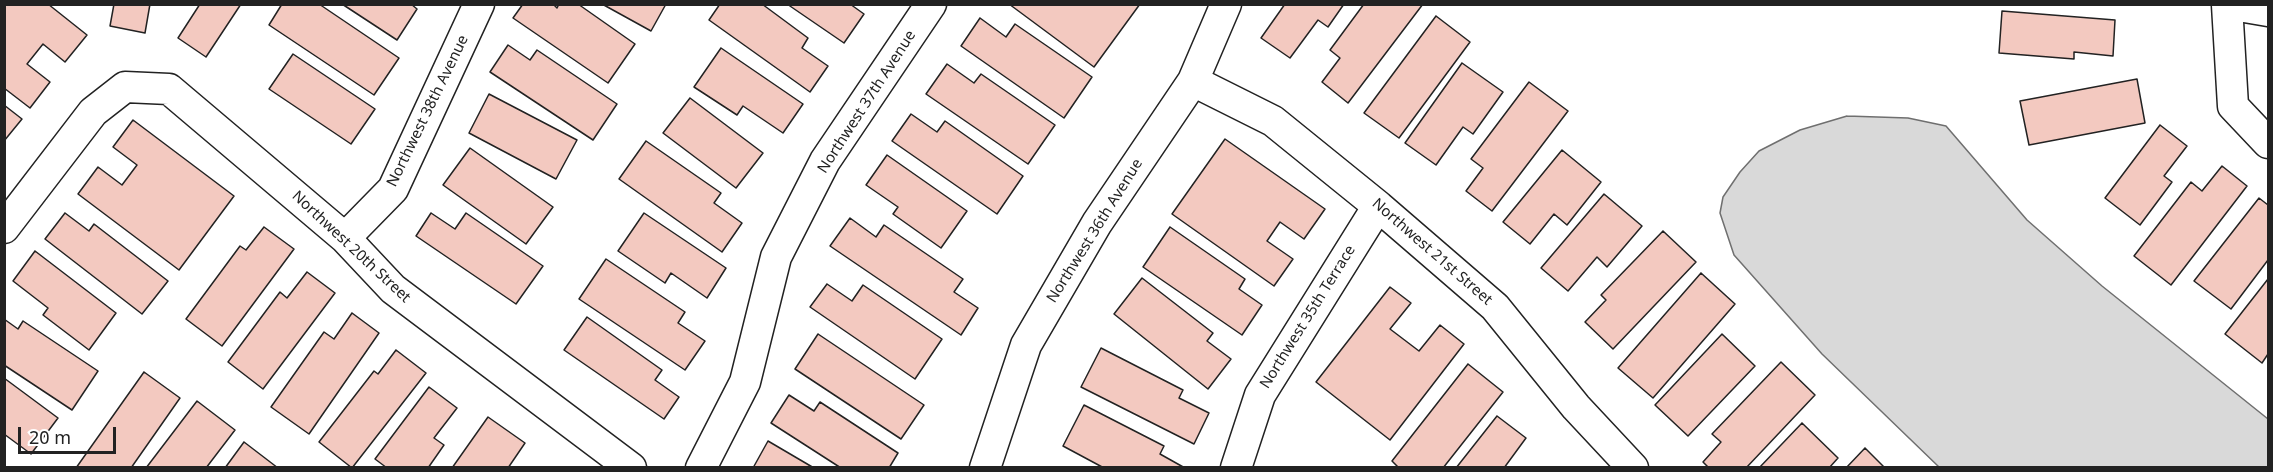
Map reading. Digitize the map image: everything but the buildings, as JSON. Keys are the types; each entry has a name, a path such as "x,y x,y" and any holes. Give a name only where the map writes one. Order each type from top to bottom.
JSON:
{"street":[{"name":"Northwest 38th Avenue","path":"345,238 393,189 479,4"},
{"name":"Northwest 37th Avenue","path":"701,468 745,382 776,257 825,161 931,4"},
{"name":"Northwest 36th Avenue","path":"985,468 1026,345 1097,223 1193,81 1226,4"},
{"path":"2268,11 2227,5 2233,106 2268,143"},
{"name":"Northwest 21st Street","path":"1193,81 1273,121 1378,206 1496,307 1576,407 1633,468"},
{"name":"Northwest 20th Street","path":"4,228 93,112 125,87 169,89 345,238 393,289 631,468"},
{"name":"Northwest 35th Terrace","path":"1236,468 1260,395 1378,206"}],"shaded area":[{"path":"1847,116 1908,118 1946,126 2027,220 2102,286 2268,419 2268,467 1939,467 1822,354 1734,255 1720,213 1723,197 1740,172 1759,151 1800,130"}]}
